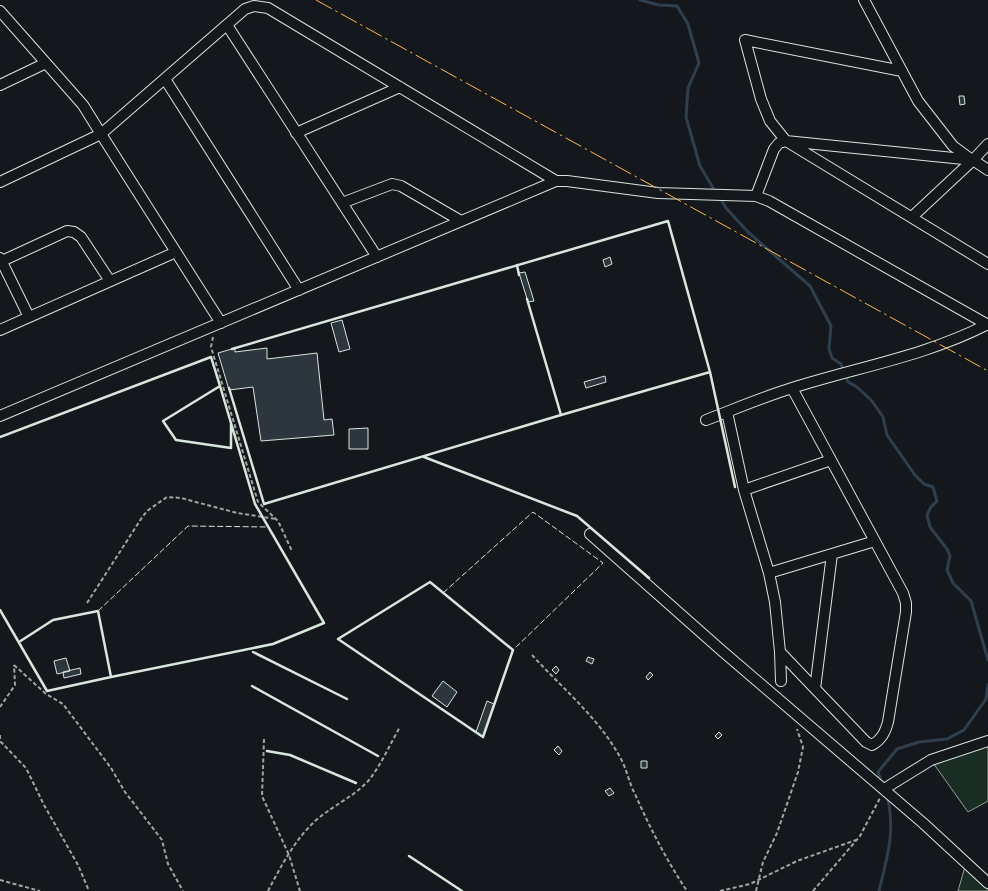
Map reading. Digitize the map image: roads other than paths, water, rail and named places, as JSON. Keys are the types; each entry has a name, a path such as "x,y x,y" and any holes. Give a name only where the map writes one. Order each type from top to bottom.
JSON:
{"street":[{"path":"864,0 918,101 954,146 988,170"},
{"path":"0,182 101,134 245,9 254,6 268,8 556,181"},
{"path":"0,11 83,105 176,252 217,324"},
{"path":"227,25 377,257"},
{"path":"902,71 745,40 761,99 770,121 786,141 988,264"},
{"path":"0,86 46,63"},
{"path":"165,79 298,290"},
{"path":"296,133 400,88"},
{"path":"756,196 774,149 786,141 973,160"},
{"path":"912,218 988,144"},
{"path":"0,416 556,181 658,193 756,196 769,201 988,324"},
{"path":"342,203 392,184 401,186 461,222"},
{"path":"29,317 1,260 66,231 74,232 81,237 110,281"},
{"path":"0,330 176,252"},
{"path":"706,420 792,388 915,354 956,340 988,324"},
{"path":"780,652 866,742 872,745 878,742 885,732 906,603 903,593 792,388"},
{"path":"727,412 744,490 769,573 775,602 781,681"},
{"path":"744,490 831,460"},
{"path":"590,534 923,823 988,884"},
{"path":"769,573 875,542"},
{"path":"816,689 832,554"},
{"path":"884,790 932,760 988,741"}],"waterway":[{"path":"640,0 659,5 677,6 688,24 699,63 688,88 686,117 700,166 716,193"},
{"path":"720,198 726,208 748,232 810,286 831,326 829,349 832,358 841,364 848,382 857,387 872,401 883,417 887,435 915,475 924,484 933,487 937,501 927,515 930,527 947,549 950,556 947,570 953,583 971,601 988,660"},
{"path":"882,783 878,772 897,749 919,742 947,739 964,730 986,699 988,685"},
{"path":"879,891 891,832 890,809 887,796"}]}
